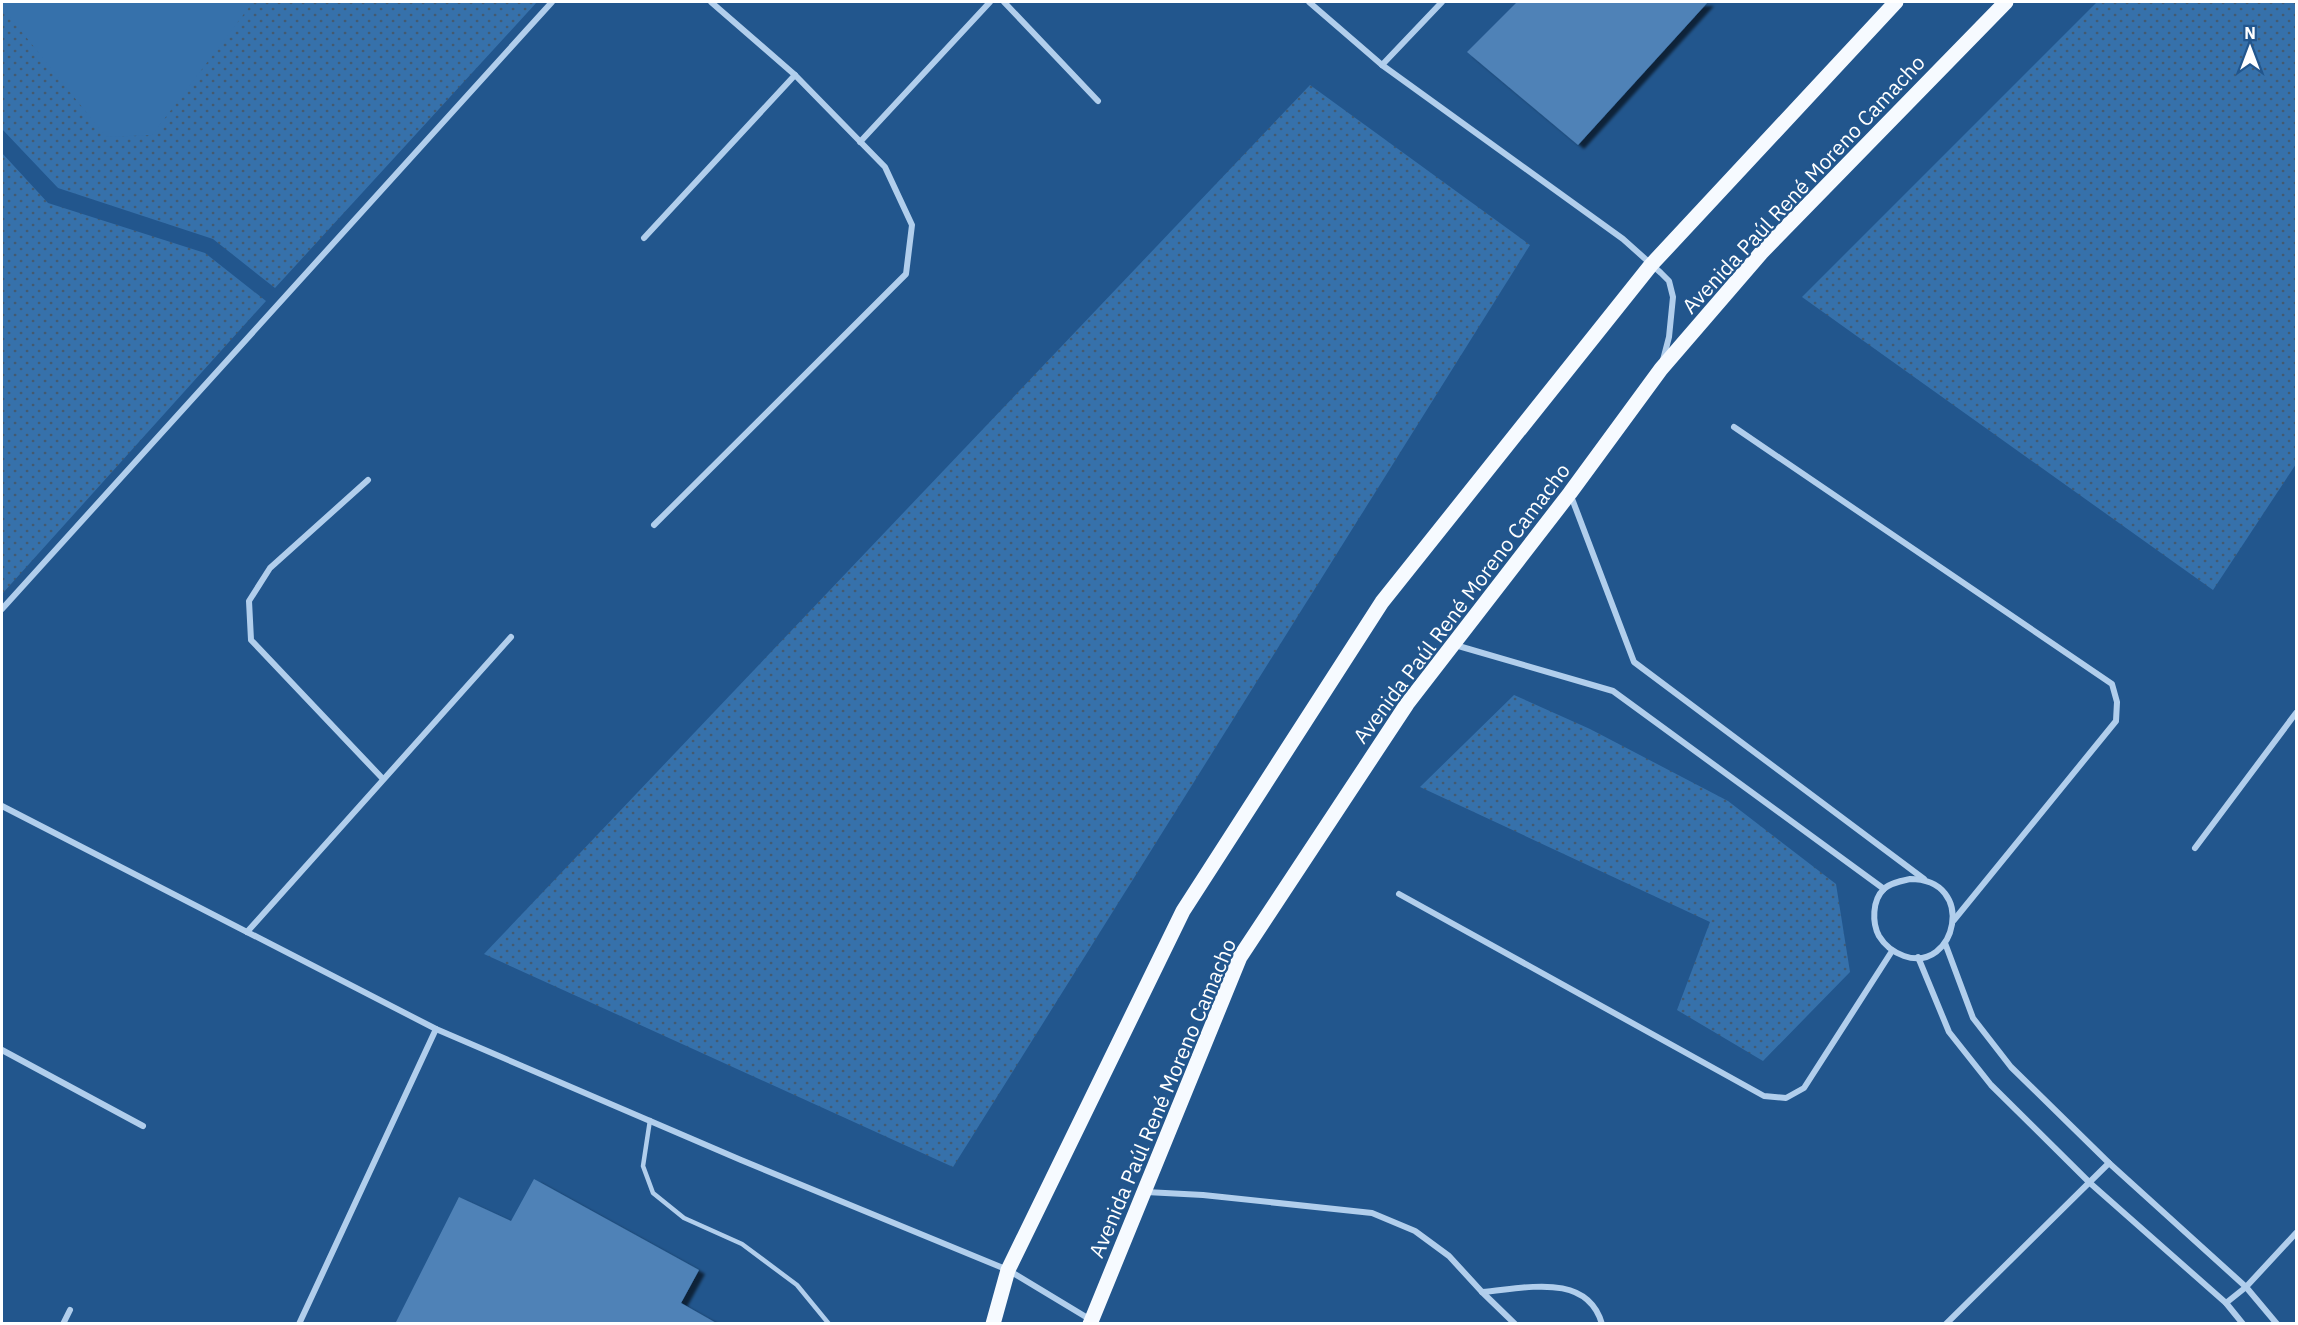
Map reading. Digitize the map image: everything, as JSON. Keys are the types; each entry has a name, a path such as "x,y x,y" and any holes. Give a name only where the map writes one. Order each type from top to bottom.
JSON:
{"main road":[{"path":"993,1323 1008,1270 1183,911 1382,602 1651,265 1896,2"},
{"name":"Avenida Paúl René Moreno Camacho","path":"1093,1323 1143,1192 1240,957 1407,704 1570,493 1661,369 1761,253 2006,2"}],"street":[{"path":"2,609 552,2"},
{"path":"654,525 906,274 912,225 885,167 795,75 711,2"},
{"path":"860,142 990,2"},
{"path":"1004,2 1098,101"},
{"path":"1309,2 1382,65 1623,239 1669,281 1673,297 1669,337 1661,369"},
{"path":"1382,65 1442,2"},
{"path":"644,238 795,75"},
{"path":"1734,427 2112,684 2117,702 2116,721 1954,920"},
{"path":"368,480 270,568 249,600 251,640 384,779"},
{"path":"1570,493 1634,662 1946,894 1952,906 1954,920 1945,943 1934,953 1907,957 1893,951 1875,930 1876,902 1884,889 1896,882 1923,879"},
{"path":"247,932 511,637"},
{"path":"1452,645 1613,691 1884,889"},
{"path":"2195,848 2296,713"},
{"path":"2,807 436,1029 1008,1270 1093,1323"},
{"path":"1399,894 1764,1096 1786,1098 1804,1088 1893,951"},
{"path":"1945,943 1973,1018 2011,1067 2109,1162 2246,1287 2277,1323"},
{"path":"1918,957 1949,1032 1991,1085 2090,1183 2226,1303 2243,1323"},
{"path":"299,1323 436,1029"},
{"path":"2,1050 142,1126"},
{"path":"1946,1323 2109,1162"},
{"path":"1143,1192 1203,1195 1372,1213 1414,1231 1449,1256 1515,1323"},
{"path":"2226,1303 2246,1287 2296,1233"},
{"path":"1482,1292 1558,1286 1581,1293 1598,1311 1602,1323"},
{"path":"63,1323 70,1310"}],"lane":[{"path":"650,1120 643,1166 653,1193 684,1218 742,1244 797,1285 829,1323"}],"shaded area":[{"path":"2,2 537,2 275,288 213,239 58,188 2,129"},
{"path":"2,2 253,2 152,135 106,137 2,7"},
{"path":"2097,2 2296,2 2296,464 2213,590 1802,297"},
{"path":"1310,85 1530,245 953,1167 484,954"},
{"path":"2,153 48,203 205,253 266,301 2,594"},
{"path":"1514,695 1590,729 1728,801 1836,884 1850,972 1763,1061 1677,1010 1710,922 1420,787"}],"building":[{"path":"1517,2 1708,2 1578,145 1467,52"},
{"path":"534,1179 699,1270 681,1303 718,1324 395,1324 459,1197 511,1221"}]}
